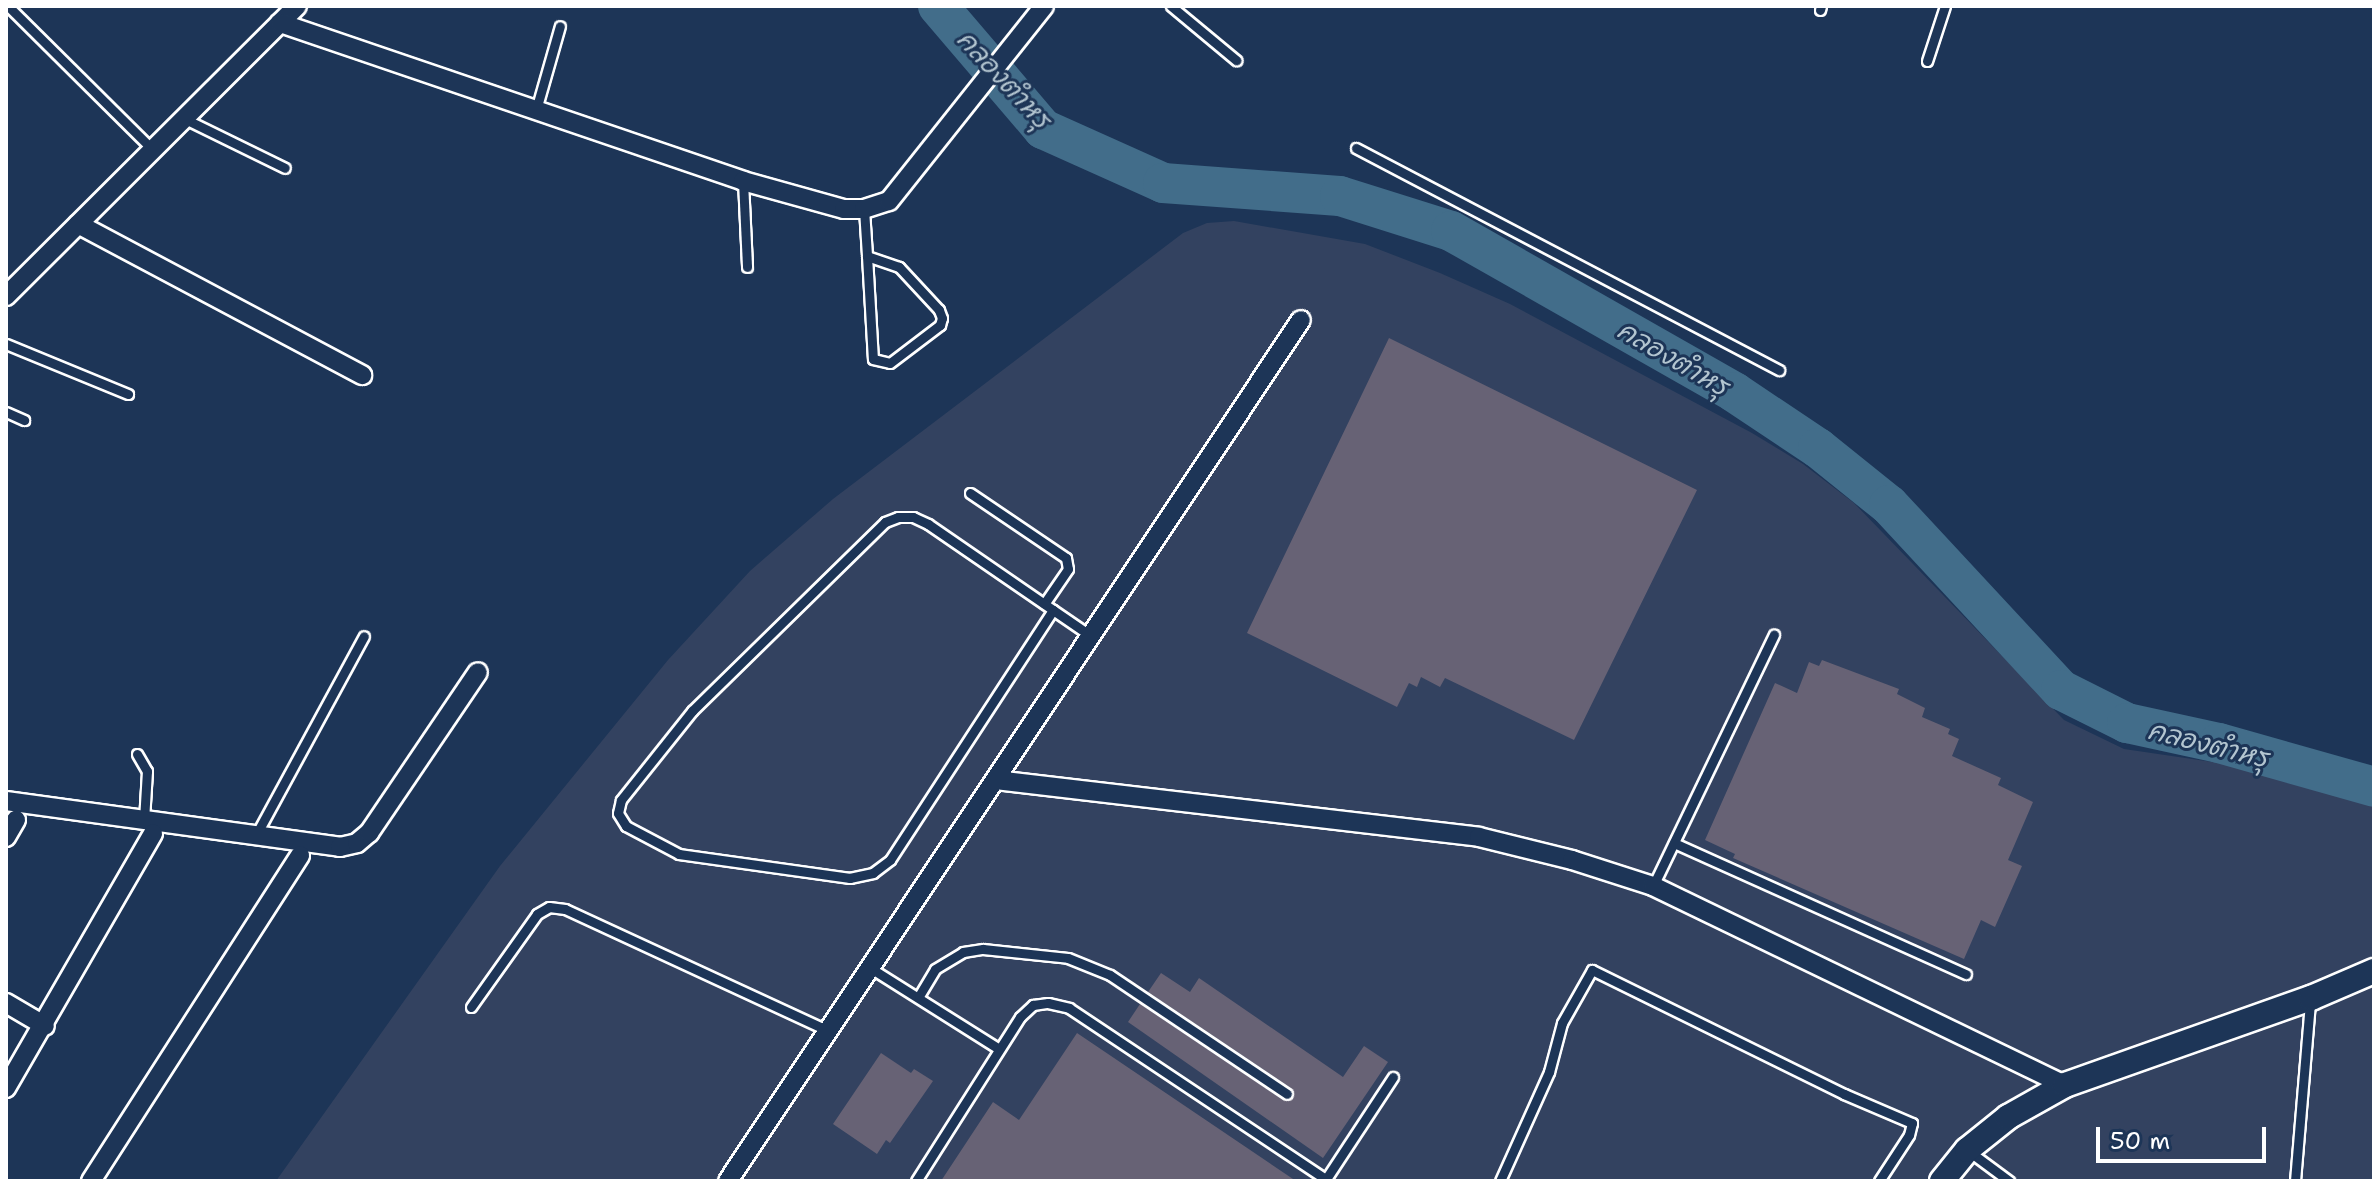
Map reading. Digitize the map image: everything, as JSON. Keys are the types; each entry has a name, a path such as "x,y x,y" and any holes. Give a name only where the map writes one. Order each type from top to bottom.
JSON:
{"street":[{"path":"6,296 13,279 78,224 297,6"},
{"path":"280,23 743,181 844,209 864,209 889,201 1044,6"},
{"path":"78,224 362,375"},
{"path":"728,1181 872,969 1301,320"},
{"path":"6,801 149,826 256,835 340,847 357,843 369,833 478,672"},
{"path":"996,780 1479,837 1572,860 1653,886 2065,1085"},
{"path":"6,1088 45,1026 149,826"},
{"path":"91,1181 300,855"},
{"path":"1942,1181 1967,1150 2008,1117 2065,1085 2311,998 2374,971"},
{"path":"6,1003 45,1026"}],"lane":[{"path":"8,6 153,150"},
{"path":"1171,6 1236,60"},
{"path":"1927,61 1945,6"},
{"path":"536,110 560,26"},
{"path":"185,119 285,168"},
{"path":"1356,148 1779,370"},
{"path":"743,181 747,267"},
{"path":"864,209 873,359 890,363 940,325 942,318 939,310 906,273 867,256"},
{"path":"6,344 128,394"},
{"path":"6,412 24,420"},
{"path":"970,493 1066,558 1068,569 1044,604"},
{"path":"1053,610 890,860 873,873 850,878 679,854 626,826 618,813 621,800 692,711 885,522 898,517 913,517 928,524 1091,636"},
{"path":"1653,886 1774,635"},
{"path":"256,835 364,636"},
{"path":"137,754 147,771 149,826"},
{"path":"1674,843 1966,974"},
{"path":"471,1007 537,914 549,907 565,909 829,1031"},
{"path":"919,996 935,969 963,952 983,949 1068,958 1110,975 1287,1094"},
{"path":"872,969 999,1049"},
{"path":"1500,1181 1549,1072 1562,1023 1592,970 1844,1094 1912,1123 1909,1135 1879,1181"},
{"path":"2295,1181 2311,998"},
{"path":"916,1181 999,1049 1033,1005 1048,1003 1069,1008 1327,1180 1393,1077"},
{"path":"1967,1150 2009,1181"}],"shaded area":[{"path":"1234,221 1365,244 1440,273 1510,304 1752,433 1803,464 1854,503 2064,720 2124,749 2267,770 2374,800 2374,1181 276,1181 500,866 668,660 750,571 833,499 1183,233 1207,223"}],"building":[{"path":"1389,338 1697,490 1574,740 1445,678 1440,687 1421,677 1417,687 1409,683 1397,707 1247,633"},
{"path":"1822,660 1899,689 1897,694 1925,708 1922,717 1950,729 1948,734 1959,739 1952,756 2001,778 1998,785 2033,802 2008,860 2022,866 1995,927 1981,920 1964,959 1733,858 1735,854 1705,840 1775,683 1797,693 1809,662 1819,666"},
{"path":"1161,973 1190,992 1199,978 1343,1077 1364,1046 1388,1062 1323,1158 1128,1022 1140,1004 1283,1100 1294,1097 1291,1088 1148,992"},
{"path":"1077,1033 1296,1181 941,1181 993,1102 1019,1120"},
{"path":"881,1053 911,1073 914,1069 933,1081 890,1143 886,1140 877,1154 833,1124"}],"waterway":[{"name":"คลองตำหรุ","path":"938,6 1043,129 1163,183 1340,196 1451,231 1734,392 1818,448 1889,505 2061,690 2127,723 2219,743 2374,787"}]}
